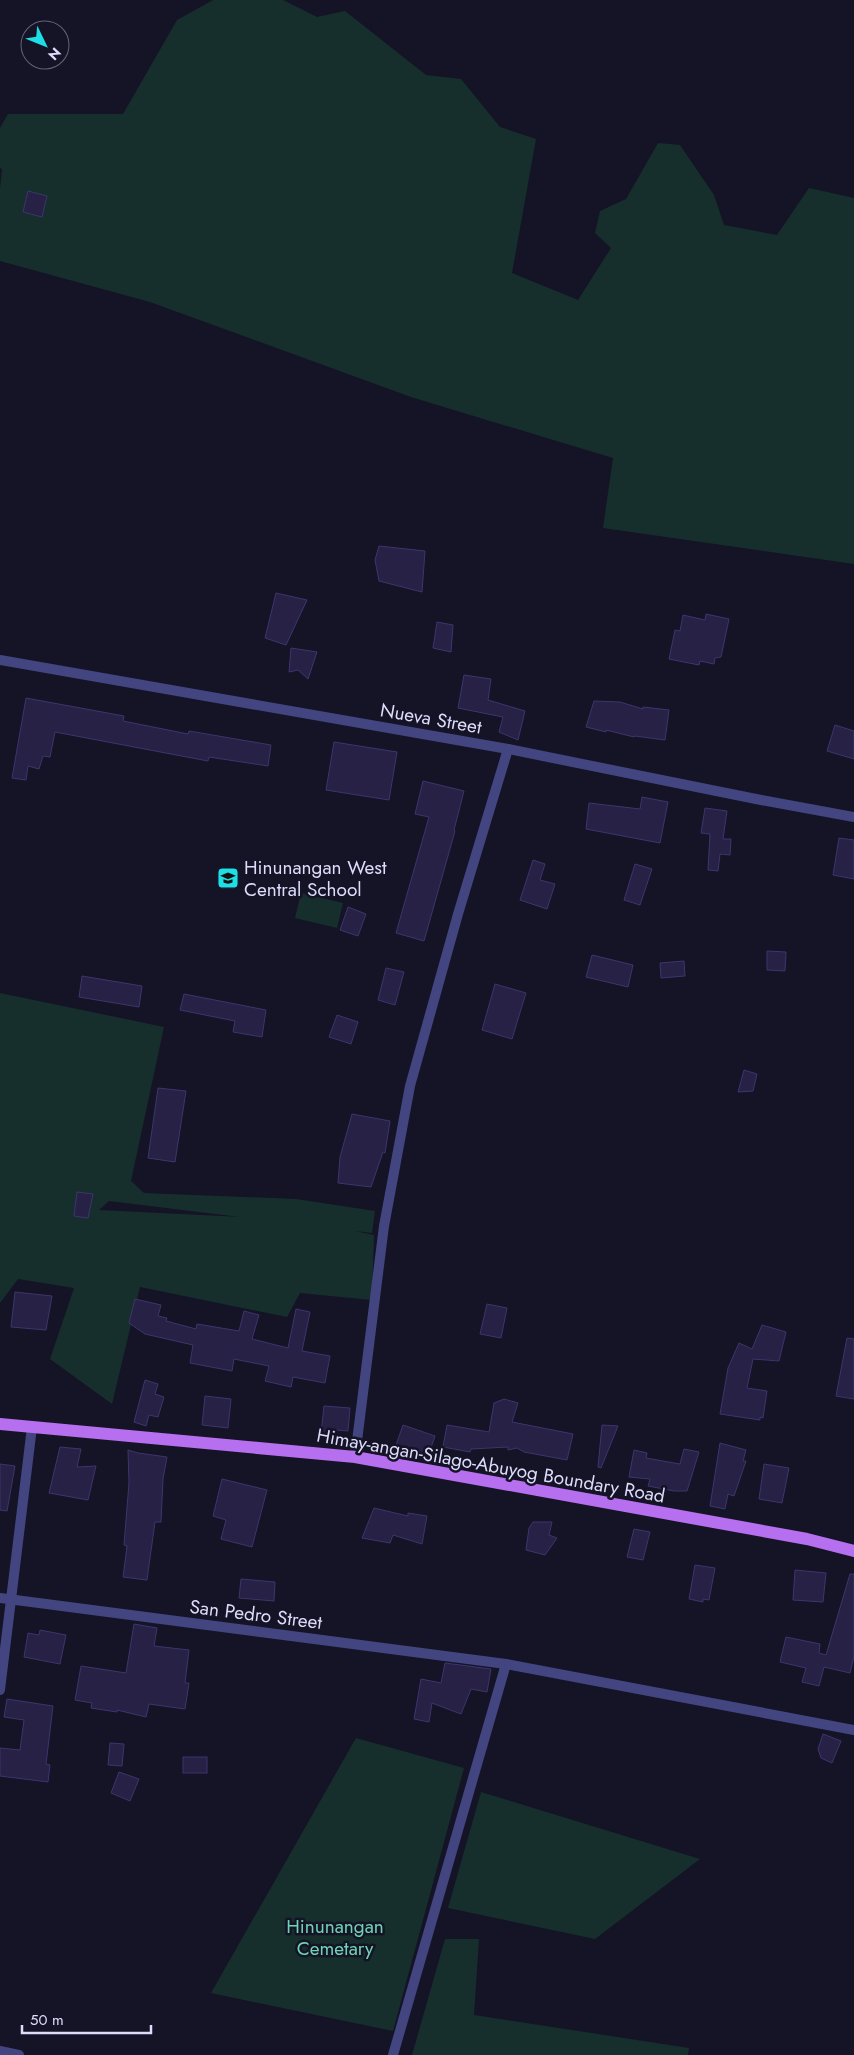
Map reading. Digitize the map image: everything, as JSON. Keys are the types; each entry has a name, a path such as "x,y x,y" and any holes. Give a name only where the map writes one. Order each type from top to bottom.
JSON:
{"main road":[{"name":"Himay-angan-Silago-Abuyog Boundary Road","path":"0,1424 355,1457 806,1539 854,1551"}],"street":[{"name":"Nueva Street","path":"0,660 508,749 854,817"},
{"path":"355,1457 384,1226 410,1086 458,914 508,749"},
{"path":"0,1690 5,1599 32,1427"},
{"name":"San Pedro Street","path":"5,1599 506,1664 854,1730"},
{"path":"393,2055 506,1664"},
{"path":"0,2051 19,2055"}],"green space":[{"path":"213,0 283,0 317,17 345,11 426,75 461,79 500,127 536,139 512,273 578,300 611,248 595,233 600,211 626,199 658,143 680,145 714,195 724,225 777,235 809,188 854,198 854,564 603,528 613,458 411,397 150,302 0,261 0,188 2,170 0,167 0,128 8,114 123,114 177,20"},
{"path":"301,893 343,903 337,928 295,918"},
{"path":"0,993 164,1027 131,1181 144,1193 296,1199 375,1211 372,1233 355,1231 374,1235 372,1300 300,1293 287,1317 140,1287 112,1404 50,1359 74,1288 18,1279 0,1303","holes":["109,1201 239,1217 99,1210"]},
{"name":"Hinunangan Cemetary","path":"356,1738 464,1768 393,2031 211,1993"},
{"path":"481,1792 700,1859 595,1939 448,1908"},
{"path":"445,1939 479,1939 474,2015 689,2048 688,2055 412,2055"}],"building":[{"path":"28,191 47,196 42,217 23,212"},
{"path":"379,546 425,551 422,592 379,581 375,560"},
{"path":"276,593 307,600 286,645 265,638"},
{"path":"706,614 729,619 721,657 715,658 714,664 700,661 699,665 669,659 675,630 680,631 683,615 705,620"},
{"path":"437,622 453,625 451,652 433,648"},
{"path":"291,648 317,652 308,679 298,670 289,672"},
{"path":"464,675 491,679 488,700 525,711 518,740 499,732 503,717 458,708"},
{"path":"26,698 124,716 123,721 188,734 189,731 271,745 268,766 209,757 208,761 55,732 50,757 43,756 39,769 28,766 26,780 12,778"},
{"path":"594,701 620,702 643,709 643,707 669,710 665,740 634,737 586,727"},
{"path":"835,725 854,731 854,759 827,751"},
{"path":"334,742 397,752 389,800 326,790"},
{"path":"423,781 464,791 455,831 424,941 396,933 429,817 415,814"},
{"path":"642,797 668,802 660,843 586,829 589,803 640,809"},
{"path":"705,808 727,811 723,839 731,839 730,855 720,854 718,871 708,870 710,834 701,833"},
{"path":"839,838 854,840 854,879 833,875"},
{"path":"533,860 545,864 540,880 555,884 547,909 520,900"},
{"path":"635,864 652,869 640,905 624,900"},
{"path":"348,907 366,914 358,936 340,930"},
{"path":"767,951 786,952 785,971 767,970"},
{"path":"592,955 633,965 628,987 586,977"},
{"path":"684,961 685,976 661,978 660,963"},
{"path":"386,968 404,972 395,1005 378,1000"},
{"path":"82,976 142,986 139,1007 79,997"},
{"path":"495,984 526,993 512,1039 482,1030"},
{"path":"184,994 266,1010 262,1037 233,1032 235,1021 180,1010"},
{"path":"337,1015 358,1022 351,1044 329,1037"},
{"path":"744,1070 757,1074 753,1091 738,1092"},
{"path":"158,1088 186,1091 175,1162 148,1158"},
{"path":"352,1114 390,1121 385,1153 383,1152 371,1187 338,1183 340,1157"},
{"path":"77,1192 93,1194 88,1218 74,1216"},
{"path":"15,1292 52,1296 46,1330 11,1327"},
{"path":"135,1299 161,1305 158,1316 167,1318 166,1321 196,1329 197,1324 239,1331 244,1311 259,1315 252,1339 288,1348 296,1309 310,1312 302,1351 330,1356 325,1383 293,1377 291,1387 265,1381 269,1366 234,1359 232,1371 190,1363 193,1345 145,1334 129,1323"},
{"path":"487,1304 507,1308 501,1338 480,1334"},
{"path":"762,1325 786,1332 779,1361 753,1359 747,1388 767,1391 763,1418 760,1417 760,1420 720,1414 728,1368 739,1343 752,1349"},
{"path":"847,1338 854,1339 854,1399 836,1396"},
{"path":"145,1380 158,1384 155,1394 164,1397 158,1417 149,1415 146,1426 134,1422"},
{"path":"205,1396 231,1399 228,1428 202,1425"},
{"path":"504,1399 518,1403 512,1422 573,1434 567,1460 524,1452 517,1448 508,1450 508,1447 471,1449 470,1452 443,1447 447,1425 489,1432 494,1403"},
{"path":"324,1406 350,1408 348,1431 336,1430 335,1434 321,1433"},
{"path":"403,1425 435,1436 427,1459 395,1448"},
{"path":"602,1425 618,1426 601,1468 598,1467"},
{"path":"720,1443 746,1450 743,1461 746,1461 734,1496 728,1494 725,1509 710,1506"},
{"path":"60,1447 81,1449 77,1467 96,1466 88,1500 49,1493"},
{"path":"684,1449 699,1452 687,1491 674,1491 648,1486 650,1479 629,1477 634,1450 647,1453 646,1458 680,1464"},
{"path":"128,1450 167,1457 163,1479 161,1522 155,1522 147,1580 123,1577 127,1546 124,1545 129,1483"},
{"path":"0,1464 15,1466 7,1511 0,1510"},
{"path":"764,1464 789,1468 782,1503 759,1499"},
{"path":"222,1479 267,1490 252,1547 221,1539 226,1520 213,1516"},
{"path":"374,1508 408,1516 408,1513 427,1516 422,1544 393,1535 390,1543 362,1538"},
{"path":"533,1522 552,1522 549,1535 557,1538 545,1555 526,1550 529,1528"},
{"path":"634,1529 650,1532 643,1560 627,1557"},
{"path":"695,1565 715,1568 709,1600 703,1599 703,1602 689,1599"},
{"path":"795,1570 826,1573 823,1602 793,1600"},
{"path":"850,1574 854,1574 854,1656 850,1673 824,1667 819,1686 802,1682 806,1668 780,1662 786,1637 820,1644 819,1653 826,1655"},
{"path":"241,1579 275,1582 274,1601 239,1598"},
{"path":"134,1624 157,1628 154,1646 189,1650 185,1683 189,1683 185,1709 149,1704 146,1717 117,1710 117,1712 91,1708 92,1703 75,1700 81,1666 126,1673"},
{"path":"40,1630 66,1635 60,1664 24,1657 28,1633 39,1635"},
{"path":"445,1663 491,1669 487,1692 471,1689 461,1714 432,1703 429,1722 414,1719 421,1679 441,1683"},
{"path":"7,1699 53,1706 46,1764 50,1765 48,1782 0,1776 0,1748 20,1750 24,1720 4,1717"},
{"path":"823,1734 841,1741 832,1763 821,1758 818,1749"},
{"path":"110,1743 124,1744 122,1766 108,1765"},
{"path":"183,1757 207,1757 207,1773 183,1773"},
{"path":"119,1772 139,1779 130,1801 111,1793"}],"place":[{"name":"Hinunangan West Central School","path":"228,878"}]}
